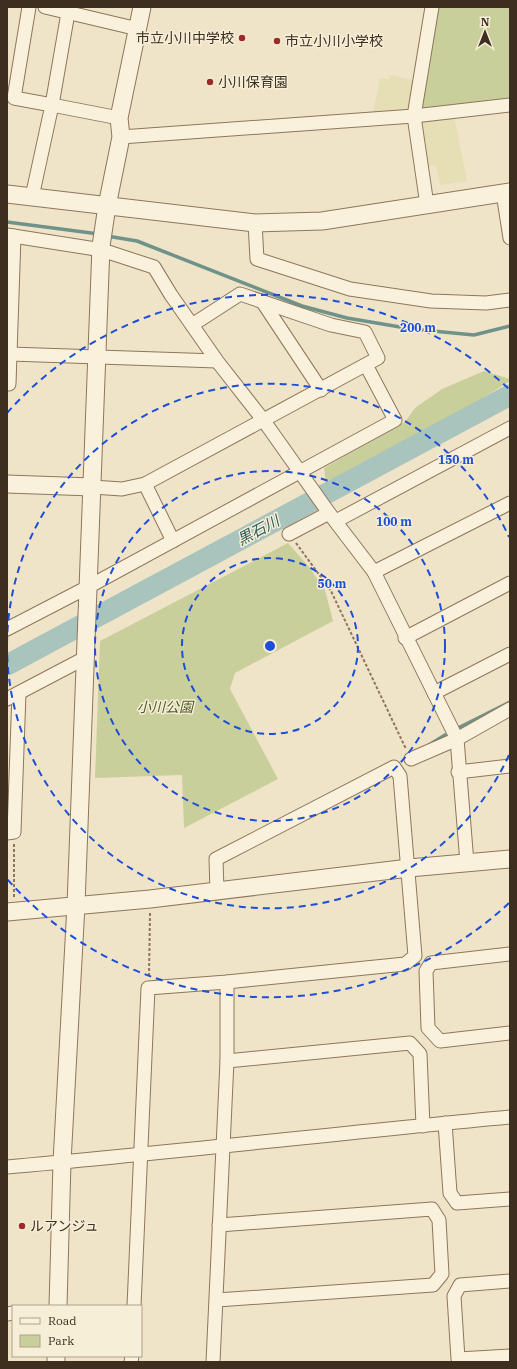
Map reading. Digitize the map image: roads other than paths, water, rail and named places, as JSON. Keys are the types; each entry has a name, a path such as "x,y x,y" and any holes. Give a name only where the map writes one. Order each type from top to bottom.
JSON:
{"street":[{"path":"29,7 14,98 119,118"},
{"path":"45,7 68,10 138,29"},
{"path":"58,1305 62,1162 76,905 102,248 107,206 121,137 119,118 142,7"},
{"path":"427,205 414,116 432,7"},
{"path":"32,197 52,106 68,10"},
{"path":"121,137 414,116 510,105"},
{"path":"7,194 255,223 322,221 506,192 510,238"},
{"path":"255,223 257,259 350,289 431,302 486,303 510,300"},
{"path":"7,384 9,384 10,354 9,304 11,236 102,248 154,267 217,361 264,421 330,514 374,572 405,638 457,739 458,772 466,863"},
{"path":"7,484 122,489 145,484 378,358 365,332 331,325 240,294 192,325"},
{"path":"262,301 321,390"},
{"path":"10,354 217,361"},
{"path":"7,629 88,592 173,541 304,476 396,420 366,365"},
{"path":"289,534 510,428"},
{"path":"145,484 173,541"},
{"path":"374,572 510,503"},
{"path":"405,638 510,583"},
{"path":"434,693 510,654"},
{"path":"7,699 85,658"},
{"path":"11,833 19,693"},
{"path":"411,759 457,739 510,709"},
{"path":"458,772 510,766"},
{"path":"134,1305 148,988 228,982 405,964 415,956 409,868 400,776 394,767 216,859 217,891"},
{"path":"10,912 150,899 409,868 510,859"},
{"path":"510,954 431,963 426,971 428,1028 440,1041 510,1033"},
{"path":"213,1362 217,1300 221,1147 226,1061 228,982"},
{"path":"226,1061 410,1043 420,1054 423,1126"},
{"path":"7,1167 141,1153 221,1147 510,1117"},
{"path":"445,1123 450,1193 457,1203 510,1199"},
{"path":"217,1300 433,1285 442,1274 439,1220 432,1209 219,1225"},
{"path":"510,1281 460,1285 454,1296 458,1359 510,1356"}],"waterway":[{"path":"7,222 99,234"},
{"path":"107,236 137,241 302,306 347,318 412,329 474,335 510,326"},
{"name":"黒石川","path":"7,665 510,395"},
{"path":"460,727 510,702"},
{"path":"429,745 445,735"}],"place":[{"name":"市立小川中学校","path":"242,38"},
{"name":"市立小川小学校","path":"277,41"},
{"name":"小川保育園","path":"210,82"},
{"name":"ルアンジュ","path":"22,1226"}],"park label":[{"name":"小川公園","path":"165,707"}]}
